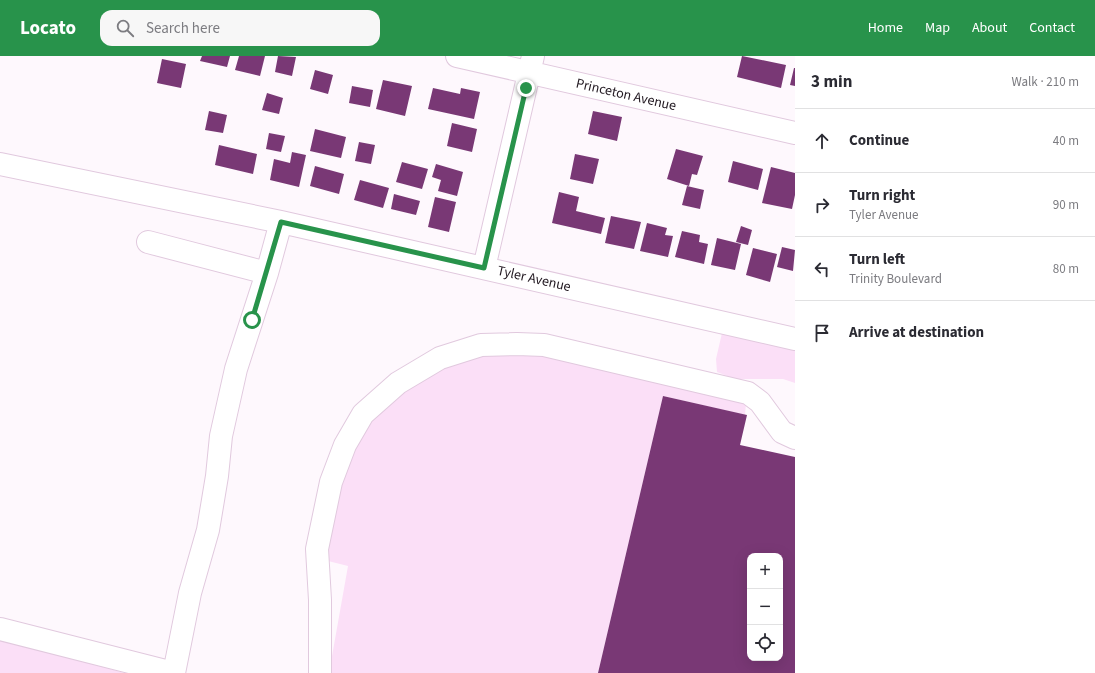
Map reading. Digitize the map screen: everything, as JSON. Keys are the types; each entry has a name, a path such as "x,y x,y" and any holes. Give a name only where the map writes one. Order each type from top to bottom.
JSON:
{"street":[{"name":"Princeton Avenue","path":"456,56 532,64 795,133"},
{"path":"484,268 532,64"},
{"name":"Tyler Avenue","path":"0,164 281,222 795,339"},
{"path":"0,629 173,673 190,593 209,523 221,436 236,369 267,273 281,222"},
{"path":"148,242 267,273"},
{"path":"320,673 320,600 316,549 331,482 345,445 363,414 398,383 440,358 481,345 544,345 748,393 760,402 782,432 795,438"}],"shaded area":[{"path":"722,333 795,349 795,383 783,379 735,379 717,372 716,359"},
{"path":"543,354 746,403 745,415 663,396 598,673 329,673 348,566 328,561 324,546 352,448 375,414 393,398 444,364 474,356"},
{"path":"0,637 124,673 0,673"}],"building":[{"path":"202,56 230,56 227,67 200,61"},
{"path":"239,56 265,56 260,76 235,70"},
{"path":"278,56 296,57 292,76 275,72"},
{"path":"742,56 786,65 781,88 737,77"},
{"path":"162,59 186,64 181,88 157,83"},
{"path":"795,68 795,86 790,85"},
{"path":"315,70 333,75 328,94 310,89"},
{"path":"383,80 412,86 405,116 376,109"},
{"path":"352,86 373,90 370,107 349,103"},
{"path":"433,88 460,94 461,88 480,92 474,119 428,109"},
{"path":"267,93 283,98 279,114 262,110"},
{"path":"209,111 227,115 223,133 205,130"},
{"path":"593,111 622,117 617,141 588,134"},
{"path":"452,123 477,129 472,152 447,146"},
{"path":"315,129 346,137 341,158 310,151"},
{"path":"269,133 285,136 281,152 266,149"},
{"path":"359,142 375,145 371,164 355,161"},
{"path":"219,145 257,154 253,174 215,165"},
{"path":"676,149 703,156 697,175 692,174 689,186 667,179"},
{"path":"292,152 306,155 299,187 270,180 274,159 290,163"},
{"path":"575,154 599,159 593,184 570,179"},
{"path":"733,161 763,169 758,190 728,182"},
{"path":"402,162 428,169 422,189 396,182"},
{"path":"436,164 463,172 457,196 438,191 441,180 432,177"},
{"path":"315,166 344,174 339,194 310,186"},
{"path":"771,167 795,173 795,195 792,209 762,203"},
{"path":"360,180 389,188 383,208 354,200"},
{"path":"687,186 704,190 700,209 682,205"},
{"path":"559,192 579,197 576,211 605,218 601,234 552,223"},
{"path":"394,194 420,201 416,215 391,209"},
{"path":"435,197 456,202 449,232 428,227"},
{"path":"611,216 641,222 634,249 605,243"},
{"path":"647,223 667,228 665,235 673,236 668,257 640,251"},
{"path":"741,226 752,230 748,245 736,242"},
{"path":"682,231 700,235 699,242 708,244 704,264 675,257"},
{"path":"717,238 741,244 735,270 711,265"},
{"path":"782,247 795,250 793,271 777,267"},
{"path":"753,248 777,254 770,282 746,275"},
{"path":"663,396 747,415 740,445 795,457 795,673 598,673"}],"route":[{"path":"252,320 281,222 484,268 526,88"}]}
